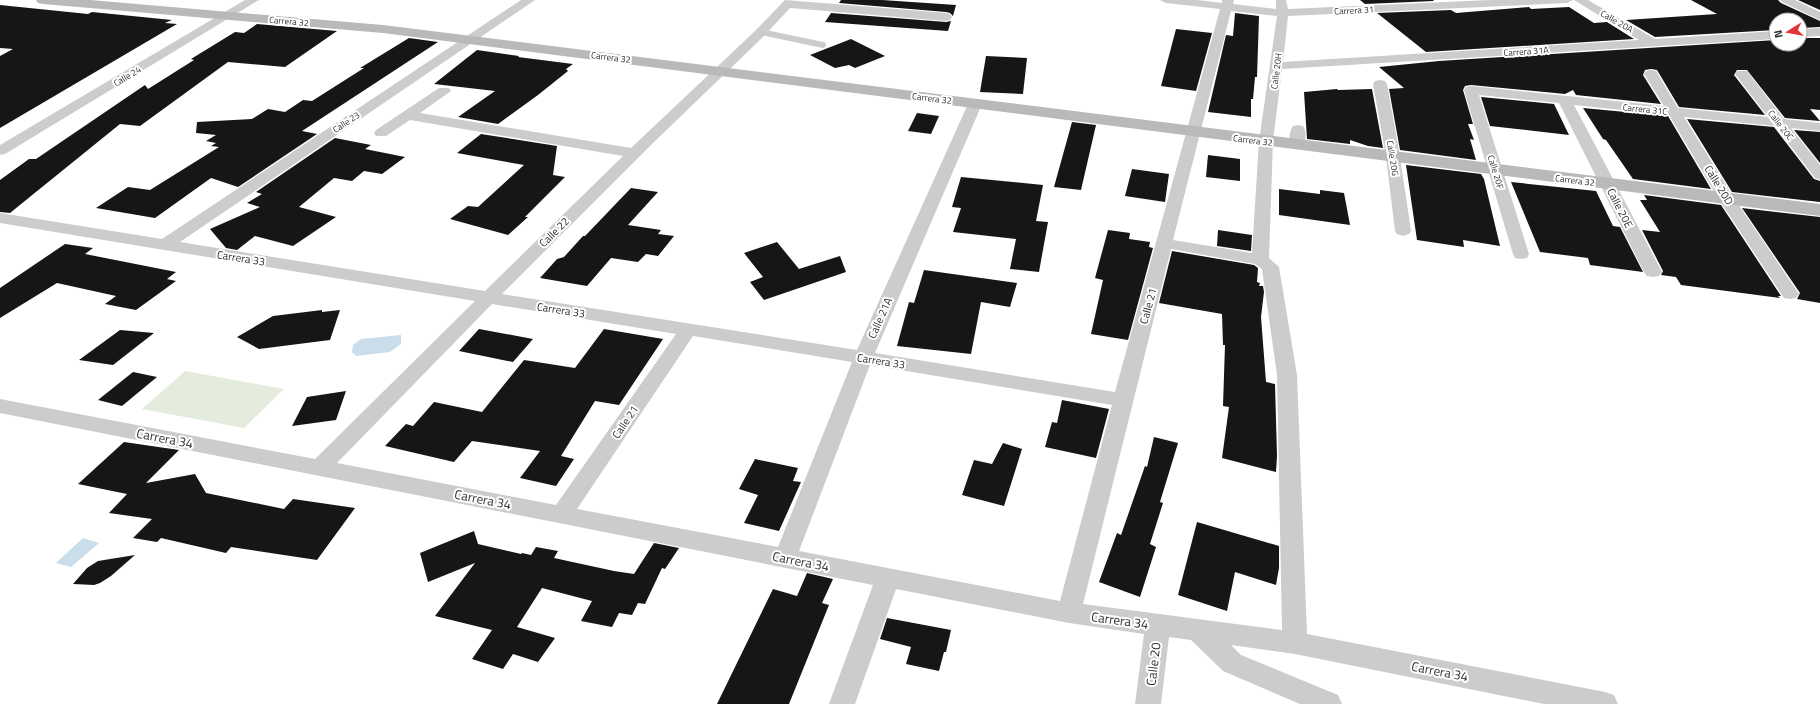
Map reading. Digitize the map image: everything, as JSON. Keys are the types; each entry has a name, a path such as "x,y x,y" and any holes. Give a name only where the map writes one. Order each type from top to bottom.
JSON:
{"street":[{"name":"Carrera 32","path":"43,0 383,29 469,39 1266,141 1297,137 1393,157 1820,210"},
{"name":"Calle 24","path":"0,152 253,0"},
{"name":"Calle 23","path":"164,245 529,0"},
{"name":"Carrera 31","path":"1166,0 1227,3 1283,13 1483,2 1567,0"},
{"name":"Calle 20H","path":"1260,260 1266,141 1283,13 1281,0"},
{"name":"Calle 20A","path":"1580,0 1653,43"},
{"path":"1786,0 1820,16"},
{"path":"789,2 946,18"},
{"name":"Calle 22","path":"319,468 486,298 634,153 761,32 789,2"},
{"name":"Calle 21","path":"1069,613 1227,3"},
{"path":"1808,33 1820,32"},
{"name":"Carrera 31A","path":"1276,66 1768,36"},
{"name":"Calle 20D","path":"1651,74 1726,198 1790,294"},
{"name":"Calle 20C","path":"1742,74 1820,176"},
{"name":"Calle 20G","path":"1380,84 1393,157 1403,231"},
{"name":"Carrera 31C","path":"1471,90 1820,127"},
{"name":"Calle 20F","path":"1471,90 1521,254"},
{"path":"381,133 444,91"},
{"name":"Calle 20E","path":"1565,101 1653,272"},
{"name":"Calle 21A","path":"785,558 862,358 975,104"},
{"path":"408,115 634,153"},
{"name":"Carrera 33","path":"0,218 486,298 1123,400"},
{"path":"1164,243 1260,260 1270,267 1287,375 1295,643"},
{"name":"Calle 21","path":"562,514 688,330"},
{"name":"Carrera 34","path":"0,406 1069,613 1295,643 1605,704"},
{"path":"842,704 888,578"},
{"name":"Calle 20","path":"1148,704 1158,625"},
{"path":"1197,630 1232,663 1328,704"}],"lane":[{"path":"761,32 823,45"}],"green space":[{"path":"185,371 284,389 244,428 142,409"}],"water":[{"path":"401,335 401,344 390,352 356,356 352,352 353,345 361,339"},
{"path":"83,538 99,543 71,567 56,563"}],"building":[{"path":"841,0 882,0 956,5 953,16 946,12 839,3"},
{"path":"1360,0 1433,0 1434,1 1365,4"},
{"path":"1691,0 1778,0 1781,3 1800,12 1768,12 1768,30 1655,37 1626,20 1717,14"},
{"path":"1798,0 1820,0 1820,10"},
{"path":"0,5 88,14 92,12 172,20 165,23 177,24 0,128 0,56 13,49 0,48"},
{"path":"1529,7 1531,9 1569,7 1594,23 1607,22 1634,39 1426,52 1377,13 1451,10 1456,13"},
{"path":"831,13 946,22 951,21 948,31 825,22"},
{"path":"1235,13 1259,16 1257,77 1255,77 1253,99 1251,99 1251,117 1208,112 1226,35 1233,36"},
{"path":"1808,15 1820,21 1820,27 1808,28"},
{"path":"257,24 337,31 285,67 228,62 140,126 120,124 10,213 0,212 0,180 29,159 36,159 145,85 148,89 194,60 191,59 235,32 244,33"},
{"path":"1176,29 1212,33 1196,91 1161,86"},
{"path":"409,38 438,42 302,131 317,134 238,187 211,178 155,218 96,208 128,187 150,190 219,147 211,146 216,143 206,141 216,135 196,133 197,122 252,119 268,109 285,112 303,100 312,101 364,68 360,68"},
{"path":"1808,38 1820,38 1820,110 1810,109 1820,121 1785,118 1747,70 1737,70 1734,75 1765,115 1679,107 1657,70 1651,69 1645,70 1643,75 1661,104 1576,95 1573,90 1565,94 1471,85 1465,86 1463,90 1473,124 1468,124 1474,140 1470,139 1476,160 1400,150 1389,89 1404,88 1379,67 1439,61 1768,40 1768,52 1808,52"},
{"path":"851,39 885,56 855,68 849,65 835,68 810,55"},
{"path":"477,50 573,64 566,69 568,71 538,95 498,124 458,117 495,91 434,84"},
{"path":"986,56 1027,58 1023,94 980,92"},
{"path":"1337,89 1372,89 1383,148 1368,146 1350,140 1350,144 1307,139 1304,92"},
{"path":"1481,97 1554,104 1569,135 1490,126"},
{"path":"1583,108 1668,116 1711,189 1633,179 1606,140 1603,139"},
{"path":"917,113 939,116 931,134 908,131"},
{"path":"1687,119 1774,127 1814,179 1820,181 1820,202 1732,192"},
{"path":"1072,122 1096,125 1081,190 1054,187"},
{"path":"1794,130 1820,132 1820,163"},
{"path":"481,134 557,146 553,175 565,177 525,217 528,217 508,235 450,219 468,206 478,207 524,165 457,153"},
{"path":"335,138 371,145 365,149 405,157 382,174 364,171 352,181 334,178 299,207 336,217 293,246 255,236 237,250 226,248 210,229 260,207 247,203 262,194 256,192"},
{"path":"1208,155 1240,159 1240,181 1206,177"},
{"path":"1406,165 1481,174 1484,179 1500,246 1463,240 1464,247 1417,240"},
{"path":"1132,169 1169,174 1165,202 1125,196"},
{"path":"961,177 1043,185 1036,221 1048,222 1039,272 1010,269 1016,239 953,232 961,208 952,207"},
{"path":"1511,182 1596,191 1613,226 1620,227 1643,272 1590,265 1588,258 1540,252"},
{"path":"631,188 658,192 628,225 661,230 658,234 674,236 658,256 646,254 638,262 611,258 587,286 540,278 557,259 564,257"},
{"path":"1279,189 1320,194 1320,190 1344,193 1350,225 1279,215"},
{"path":"1644,195 1721,205 1781,296 1778,296 1780,298 1681,285 1676,277 1661,275 1663,271 1642,230 1660,232 1640,200 1647,200"},
{"path":"1742,208 1820,217 1820,303 1797,299 1800,293"},
{"path":"1108,230 1130,233 1129,239 1150,242 1149,247 1153,248 1128,340 1091,334 1103,280 1095,278"},
{"path":"1218,230 1252,235 1251,251 1217,246"},
{"path":"777,242 799,269 840,256 846,272 764,300 750,282 763,277 744,253"},
{"path":"65,244 93,248 85,254 176,272 167,279 176,281 136,310 105,304 116,296 57,283 0,318 0,288"},
{"path":"1172,251 1254,265 1258,268 1257,282 1260,283 1259,286 1263,286 1264,292 1261,317 1266,382 1275,384 1276,472 1222,458 1229,407 1223,406 1225,345 1223,345 1222,314 1159,303"},
{"path":"924,270 1017,283 1010,307 981,302 971,354 897,346 909,302 914,303"},
{"path":"322,310 322,312 340,310 330,340 259,349 237,337 273,316"},
{"path":"479,329 533,339 513,362 459,351"},
{"path":"604,329 663,339 619,405 595,401 561,456 574,459 556,486 520,478 540,451 472,441 454,462 385,446 406,424 413,426 434,402 482,412 524,360 575,368"},
{"path":"120,330 154,333 113,365 79,360"},
{"path":"133,372 157,377 122,406 98,400"},
{"path":"346,391 336,420 292,426 307,397"},
{"path":"1062,400 1109,409 1096,458 1045,447 1052,422 1057,423"},
{"path":"1154,437 1178,443 1160,502 1163,503 1150,544 1156,547 1140,597 1099,582 1117,533 1121,535 1145,466 1147,467"},
{"path":"124,442 179,450 146,483 195,474 206,493 284,509 293,499 355,508 317,560 231,547 226,553 161,538 157,542 133,538 152,519 109,513 127,494 78,484"},
{"path":"1003,443 1022,449 1004,506 962,495 974,460 992,464"},
{"path":"755,459 798,468 793,481 801,482 779,531 744,523 758,495 739,489"},
{"path":"1197,522 1279,546 1279,568 1276,585 1235,572 1227,611 1178,595"},
{"path":"474,531 478,544 531,555 536,547 558,551 554,558 634,574 654,543 679,548 665,569 662,568 645,604 638,603 632,615 619,613 612,627 581,621 592,601 542,588 517,627 555,638 538,662 513,654 503,669 472,659 492,630 435,616 475,563 428,582 420,553"},
{"path":"135,555 111,576 100,583 94,585 73,584 87,568 98,561"},
{"path":"807,573 833,579 822,603 829,605 789,704 717,704 773,589 797,596"},
{"path":"887,618 951,630 946,652 944,652 939,671 906,664 911,647 880,639"}]}
